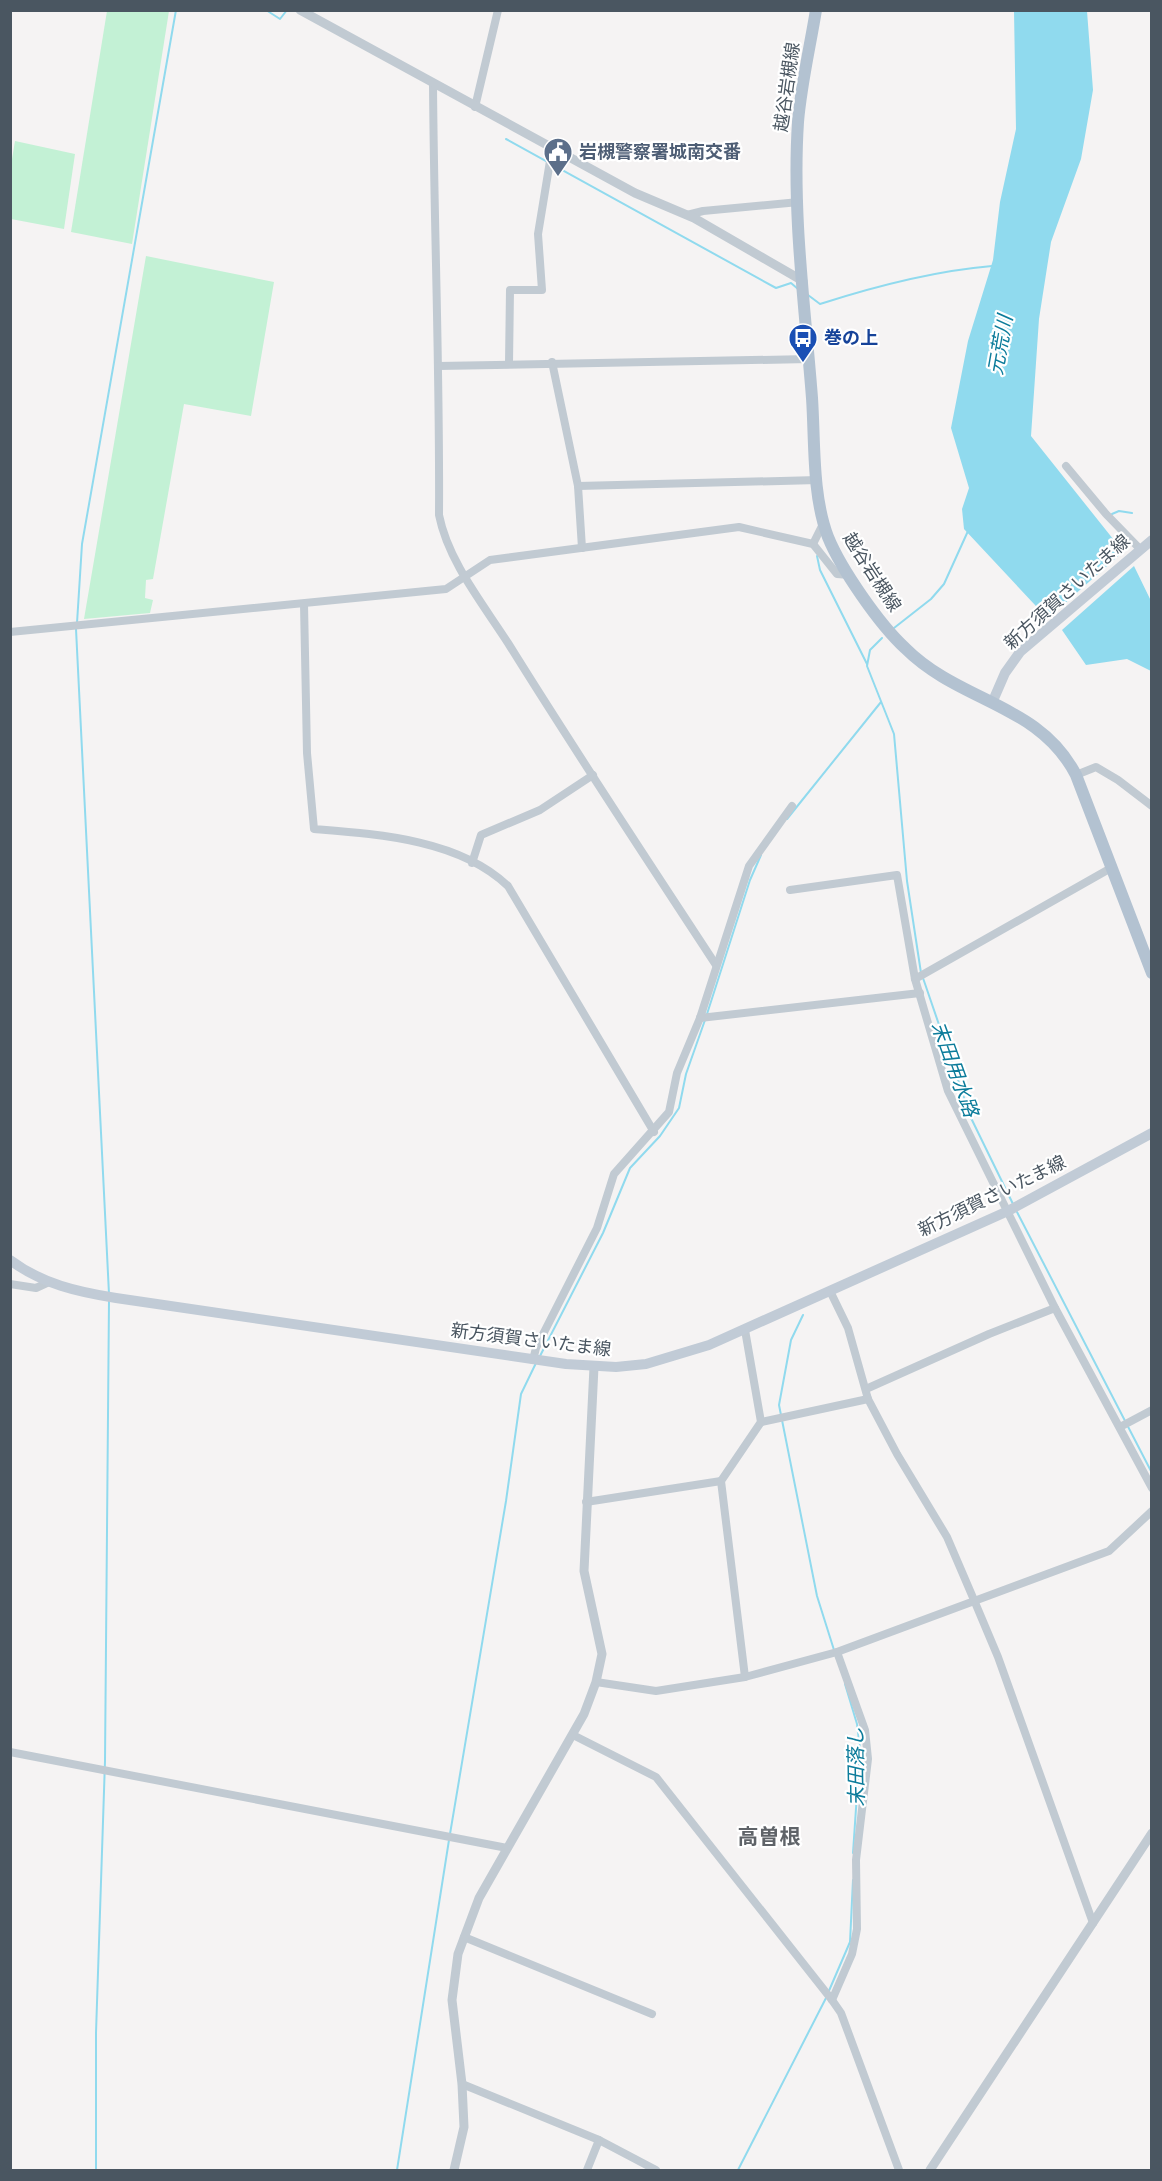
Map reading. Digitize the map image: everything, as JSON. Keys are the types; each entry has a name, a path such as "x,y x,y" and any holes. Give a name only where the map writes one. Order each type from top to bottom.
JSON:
{"main road":[{"name":"越谷岩槻線","path":"816,10 798,119 799,202 818,480 824,522 833,548 888,630 920,662 937,676 1024,719 1051,738 1076,775 1152,973"},
{"name":"新方須賀さいたま線","path":"992,703 1012,662 1052,624 1137,551 1151,542"},
{"name":"新方須賀さいたま線","path":"10,1260 49,1282 82,1292 533,1360 594,1367 616,1367 666,1360 745,1330 1008,1211 1152,1133"}],"street":[{"path":"300,10 634,193 687,215 803,281"},
{"path":"475,107 498,10"},
{"path":"433,84 434,285 441,529 466,576 716,965"},
{"path":"509,363 510,290 542,290 538,234 552,149"},
{"path":"687,215 703,211 799,202"},
{"path":"438,366 552,362 809,359"},
{"path":"552,362 578,486 582,548"},
{"path":"1066,466 1137,551"},
{"path":"578,486 818,480"},
{"path":"813,544 824,522"},
{"path":"10,633 446,589 490,560 740,527 813,544 837,574 849,575"},
{"path":"304,604 308,753 314,829 374,834 428,844 496,874 508,886 654,1132"},
{"path":"1076,775 1096,767 1119,780 1152,806"},
{"path":"472,863 481,835 540,810 593,775"},
{"path":"533,1360 536,1348 597,1228 615,1174 654,1132 669,1112 677,1073 700,1018 750,866 792,806"},
{"path":"915,979 1111,868"},
{"path":"790,890 897,875 915,979 948,1091 1055,1308 1152,1488"},
{"path":"700,1018 920,993"},
{"path":"10,1284 36,1288 49,1282"},
{"path":"830,1291 848,1328 868,1399 897,1454 947,1537 974,1600 998,1658 1093,1923"},
{"path":"866,1389 989,1334 1055,1308"},
{"path":"745,1330 761,1422"},
{"path":"454,2170 464,2127 462,2084 452,2000 455,1969 464,1937 479,1898 573,1735 597,1682 602,1654 584,1571 594,1367"},
{"path":"745,1677 721,1481 761,1422 868,1399"},
{"path":"1120,1426 1152,1410"},
{"path":"586,1502 721,1481"},
{"path":"597,1682 657,1691 745,1677 837,1652 1109,1551 1152,1511"},
{"path":"832,2000 852,1954 857,1929 856,1860 868,1759 865,1730 837,1652"},
{"path":"573,1735 656,1777 832,2000 841,2013 899,2170"},
{"path":"10,1752 507,1848"},
{"path":"930,2170 1152,1833"},
{"path":"464,1937 652,2014"},
{"path":"462,2084 599,2140 656,2170"},
{"path":"587,2170 599,2140"}],"green space":[{"path":"107,11 169,11 132,244 71,232"},
{"path":"15,141 75,154 64,229 11,219 11,165"},
{"path":"146,256 274,282 251,416 184,404 153,579 146,580 145,598 153,600 150,613 84,619"}],"water":[{"name":"元荒川","path":"1014,11 1087,11 1093,90 1081,159 1051,242 1039,319 1031,436 1125,554 1050,621 964,529 962,509 969,488 951,428 968,341 993,260 1000,202 1016,129"},
{"path":"1134,566 1151,601 1151,671 1127,659 1086,665 1062,630"}],"pier":[{"path":"1125,550 1127,555 1049,623 1046,620"}],"waterway":[{"path":"77,623 82,544 176,10"},
{"path":"266,10 280,19 287,10"},
{"path":"506,139 776,288 791,283 798,289"},
{"path":"808,295 820,304 905,280 992,266"},
{"path":"1112,514 1119,511 1132,513"},
{"path":"894,628 931,599 944,584 968,531"},
{"path":"817,556 820,570 867,664"},
{"path":"76,629 109,1294"},
{"name":"末田用水路","path":"882,638 870,650 867,666 894,734 907,881 921,973"},
{"path":"787,819 881,702"},
{"path":"707,1014 750,880 761,855"},
{"name":"末田用水路","path":"923,978 971,1118 1013,1204"},
{"path":"540,1356 603,1233 630,1168 660,1136 679,1108 686,1074 705,1020"},
{"name":"末田用水路","path":"1017,1212 1152,1473"},
{"path":"96,2170 96,2033 105,1761 109,1300"},
{"name":"末田落し","path":"803,1315 791,1340 779,1405 817,1596 834,1650"},
{"path":"450,1834 506,1501 521,1394 536,1363"},
{"name":"末田落し","path":"845,1684 857,1724 860,1749 853,1853"},
{"path":"397,2170 449,1840"},
{"name":"末田落し","path":"828,1993 850,1942 853,1880"},
{"name":"末田落し","path":"738,2170 826,1998"}],"place":[{"name":"岩槻警察署城南交番","path":"558,178"},
{"name":"巻の上","path":"803,364"}],"district":[{"name":"高曽根","path":"769,1837"}]}
